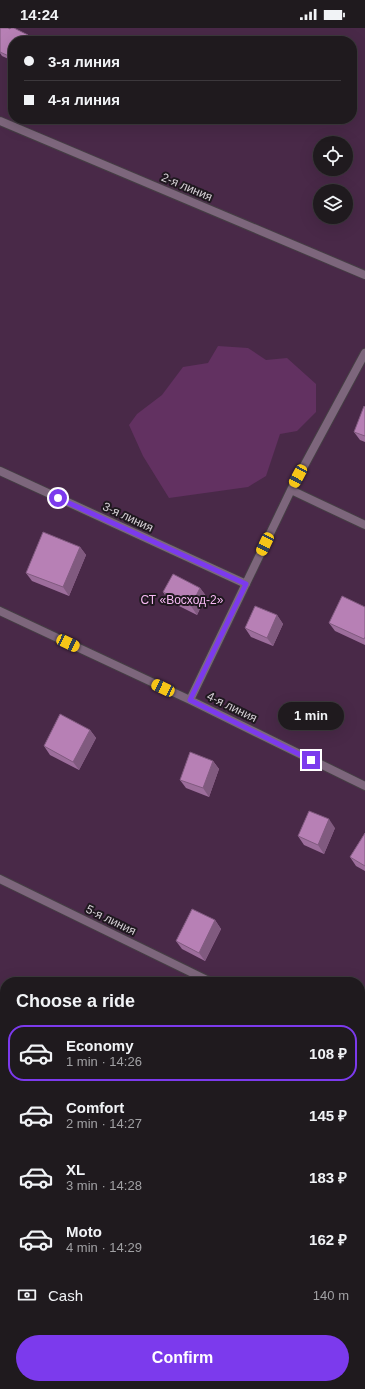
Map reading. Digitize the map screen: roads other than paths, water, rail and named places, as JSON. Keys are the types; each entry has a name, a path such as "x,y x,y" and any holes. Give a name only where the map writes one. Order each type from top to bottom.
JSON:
{"street":[{"name":"2-я линия","path":"0,122 365,275"},
{"path":"190,700 291,490 365,353"},
{"name":"3-я линия","path":"0,471 246,584"},
{"path":"291,490 365,526"},
{"name":"4-я линия","path":"0,611 190,700 365,786"},
{"name":"5-я линия","path":"0,879 201,977"}],"park label":[{"name":"СТ «Восход-2»","path":"182,600"}]}
